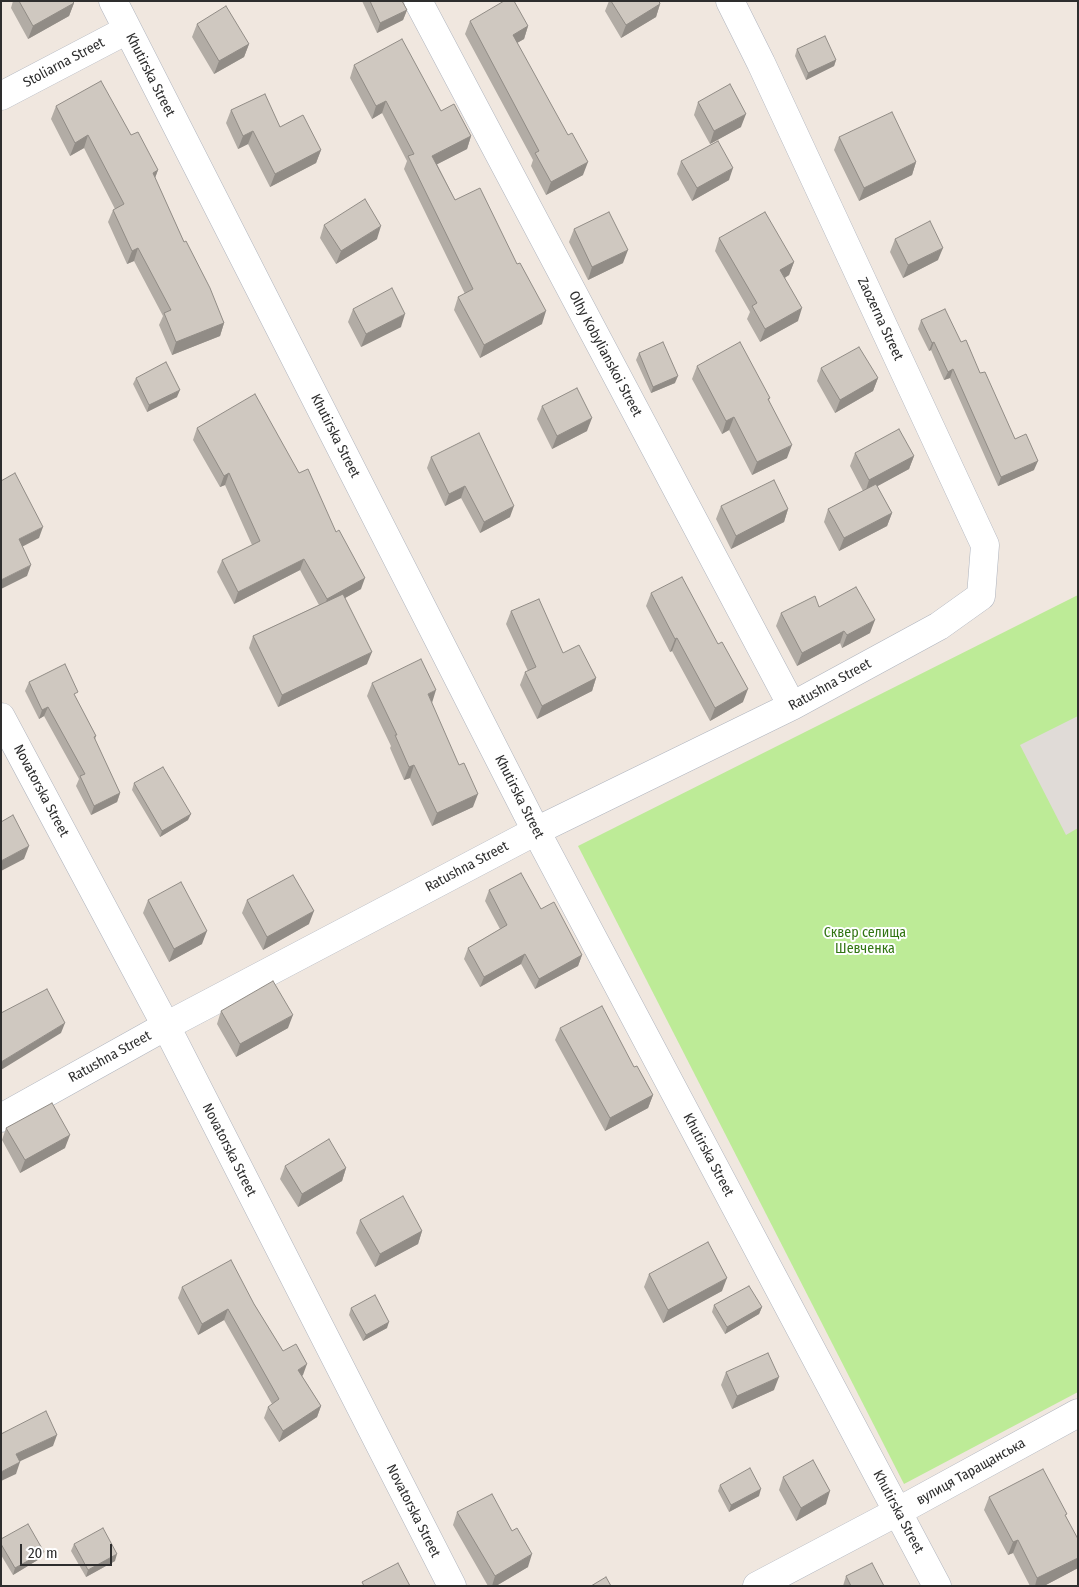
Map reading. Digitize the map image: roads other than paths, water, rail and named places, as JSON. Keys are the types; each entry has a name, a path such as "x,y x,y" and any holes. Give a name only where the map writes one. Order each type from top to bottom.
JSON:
{"street":[{"name":"Khutirska Street","path":"113,1 536,830 937,1586"},
{"name":"Olhy Kobylianskoi Street","path":"418,1 792,706"},
{"name":"Zaozerna Street","path":"730,1 761,63 984,544 981,596 939,626"},
{"name":"Stoliarna Street","path":"1,96 127,30"},
{"name":"Ratushna Street","path":"1,1118 166,1026 536,830 792,706 939,626"},
{"name":"Novatorska Street","path":"1,717 166,1026 452,1586"},
{"name":"вулиця Таращанська","path":"757,1586 898,1512 1078,1413"}],"park label":[{"name":"Сквер селища Шевченка","path":"865,942"}]}
